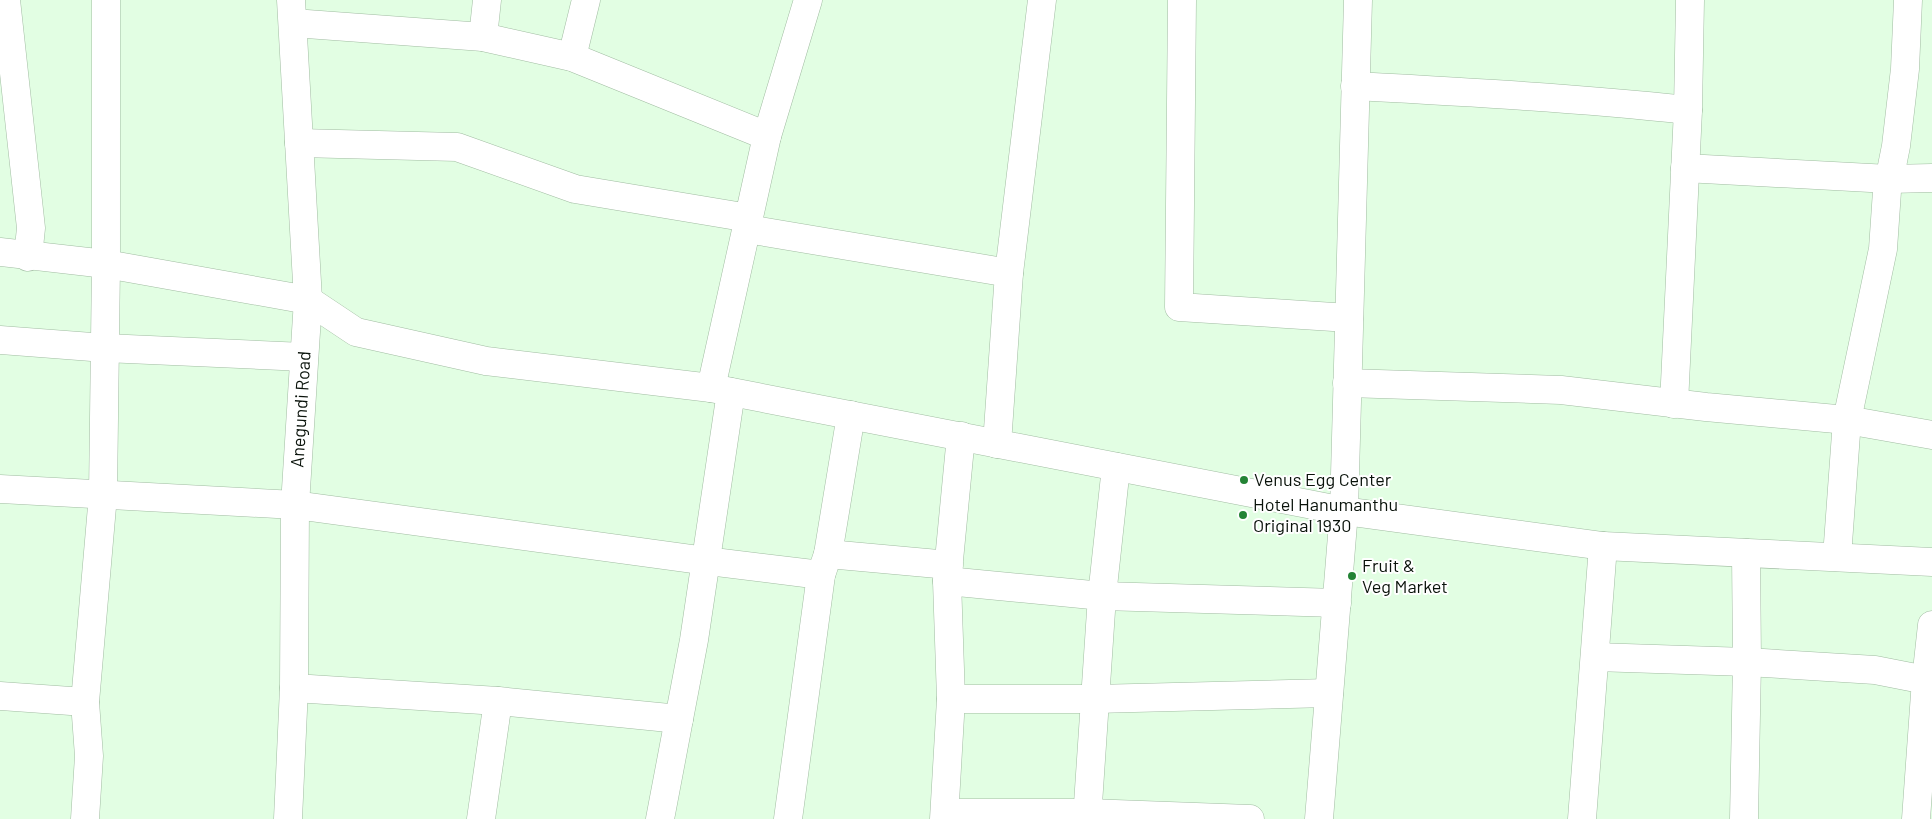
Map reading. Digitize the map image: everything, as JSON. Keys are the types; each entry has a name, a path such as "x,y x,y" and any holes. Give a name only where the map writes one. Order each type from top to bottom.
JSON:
{"street":[{"path":"6,0 31,228 28,256"},
{"path":"86,819 89,756 85,702 103,495 106,264 106,0"},
{"path":"482,37 487,0"},
{"path":"572,56 586,0"},
{"path":"660,819 707,561 721,390 748,223 767,136 808,0"},
{"path":"997,444 1009,273 1042,0"},
{"path":"1182,0 1179,307 1349,318"},
{"path":"1319,819 1344,511 1358,0"},
{"path":"1674,404 1688,110 1690,0"},
{"path":"1837,557 1846,420 1883,249 1886,191 1896,146 1905,69 1908,0"},
{"path":"292,11 482,37 572,56 767,136"},
{"name":"Anegundi Road","path":"288,819 294,688 295,505 308,300 292,11"},
{"path":"1355,86 1583,99 1688,110"},
{"path":"299,143 457,147 575,189 1009,273"},
{"path":"1685,168 1889,180 1932,178"},
{"path":"0,252 106,264 308,300 356,332 476,359 721,390 1344,511 1603,546 1932,562"},
{"path":"0,340 105,348 304,357"},
{"path":"1347,383 1561,390 1674,404 1846,420 1932,436"},
{"path":"788,819 824,564 851,415"},
{"path":"961,436 948,573 950,699 945,816 1250,819"},
{"path":"1088,816 1102,596 1116,467"},
{"path":"0,490 295,505 707,561 824,564 948,573 1102,596 1336,603"},
{"path":"1582,819 1603,546"},
{"path":"1744,819 1748,662 1746,552"},
{"path":"1916,819 1929,682 1932,625"},
{"path":"1595,656 1748,662 1875,670 1929,682"},
{"path":"294,688 498,701 679,719"},
{"path":"950,699 1095,699 1329,694"},
{"path":"0,696 85,702"},
{"path":"481,819 498,701"}],"place":[{"name":"Venus Egg Center","path":"1244,480"},
{"name":"Hotel Hanumanthu Original 1930","path":"1243,515"},
{"name":"Fruit & Veg Market","path":"1352,576"}]}
